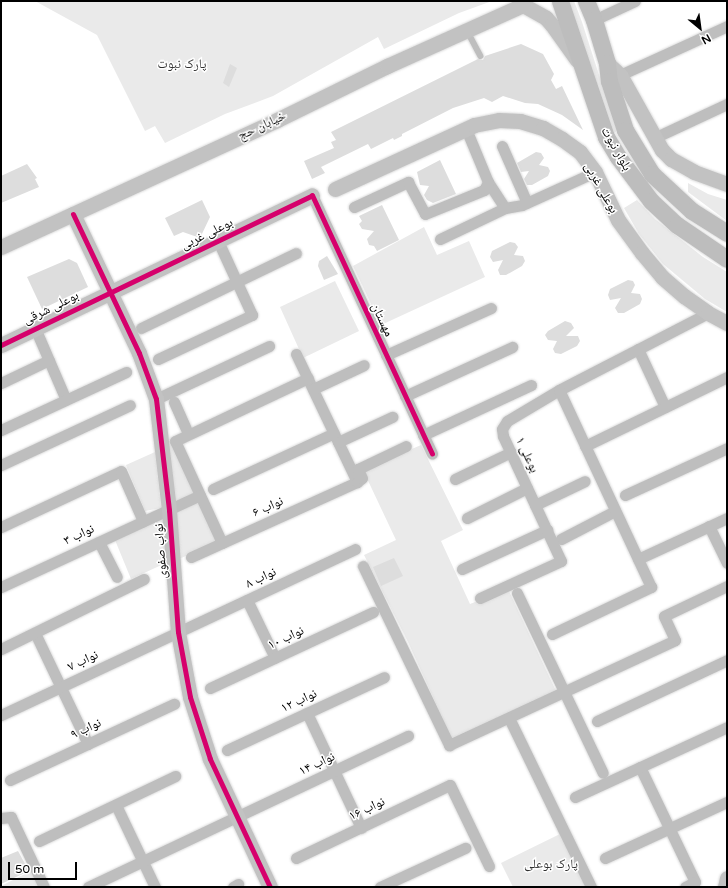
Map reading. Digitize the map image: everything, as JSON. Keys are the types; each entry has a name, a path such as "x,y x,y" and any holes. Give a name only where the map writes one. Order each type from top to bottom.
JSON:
{"main road":[{"name":"بلوار نبوت","path":"560,1 567,17 582,69 606,137 618,157 651,202 677,226 727,259"},
{"name":"بلوار نبوت","path":"586,1 594,20 607,63 609,80 625,130 635,147 652,174 692,211 727,233"},
{"path":"606,137 612,141 619,140 624,136 625,130"},
{"path":"618,157 618,151 623,144 630,143 635,147"}],"street":[{"path":"594,20 635,1"},
{"path":"524,3 552,24 582,69"},
{"name":"خیابان حج","path":"1,247 524,3"},
{"path":"620,75 727,26"},
{"path":"607,63 620,75 662,150 672,159 694,172 727,184"},
{"path":"654,138 727,104"},
{"name":"بوعلی غربی","path":"336,189 474,125 499,120 520,121 543,128 580,152 595,172 618,220 662,277 684,296 708,313 727,322"},
{"path":"466,128 488,182 505,208"},
{"path":"502,146 528,203"},
{"path":"440,239 505,208 528,203 595,172"},
{"path":"354,207 408,182 425,214 484,190 488,182"},
{"name":"بوعلی غربی","path":"111,292 312,195"},
{"name":"مهستان","path":"312,195 432,454"},
{"name":"نواب صفوی","path":"73,214 139,354 156,399 168,510 178,632 190,697 210,758 270,887"},
{"path":"158,359 252,315 218,240"},
{"path":"141,328 296,253"},
{"name":"بوعلی شرقی","path":"1,345 111,292"},
{"path":"386,356 491,308"},
{"name":"بوعلی ۱","path":"480,598 561,561 527,488 502,429 507,421 559,390 708,313"},
{"path":"35,328 66,400"},
{"path":"156,399 269,346"},
{"path":"405,396 512,347"},
{"path":"638,349 665,407"},
{"path":"296,354 357,482 362,478 358,469 406,446"},
{"path":"1,383 49,360"},
{"path":"313,389 364,366"},
{"path":"1,430 126,372"},
{"path":"585,446 727,377"},
{"path":"222,543 175,441 308,378"},
{"path":"423,435 531,385"},
{"path":"552,634 651,587 559,390"},
{"path":"174,402 188,434"},
{"path":"1,465 130,405"},
{"path":"214,489 336,438 392,417"},
{"path":"625,495 727,448"},
{"path":"455,479 511,452"},
{"path":"1,527 120,471 143,521"},
{"path":"536,505 585,481"},
{"name":"نواب ۶","path":"191,557 357,482"},
{"path":"467,518 527,488"},
{"name":"نواب ۳","path":"1,587 200,495"},
{"path":"561,538 615,511"},
{"path":"638,559 727,518"},
{"path":"709,526 727,563"},
{"path":"462,569 547,530"},
{"path":"99,542 118,578"},
{"name":"نواب ۸","path":"178,632 355,549"},
{"path":"363,566 449,745 564,693 675,640 664,616 727,586"},
{"path":"1,649 144,579"},
{"path":"517,593 603,773"},
{"path":"247,600 275,658"},
{"name":"نواب ۱۰","path":"210,688 373,612"},
{"name":"نواب ۷","path":"1,715 178,632"},
{"path":"35,633 88,744"},
{"path":"597,721 727,660"},
{"name":"نواب ۱۲","path":"227,750 384,677"},
{"name":"نواب ۹","path":"10,780 174,704"},
{"path":"307,713 361,828"},
{"path":"509,718 591,887"},
{"path":"575,797 727,727"},
{"name":"نواب ۱۴","path":"88,887 408,736"},
{"path":"640,767 669,828 690,885"},
{"path":"39,841 175,776"},
{"name":"نواب ۱۶","path":"296,858 450,785 489,866"},
{"path":"605,858 727,802"},
{"path":"116,805 155,887"},
{"path":"1,818 11,817 44,887"},
{"path":"384,886 465,848"},
{"path":"725,887 727,878"}],"lane":[{"path":"467,30 481,56"}],"green space":[{"name":"پارک نبوت","path":"35,1 492,1 459,13 384,49 378,37 273,96 225,114 165,143 155,126 145,131 97,35"},
{"path":"569,1 574,1 582,22 617,131 614,133"},
{"path":"688,183 708,194 727,200 727,221 688,192"},
{"path":"637,200 655,219 703,257 727,272 727,312 705,299 663,264 639,234 624,208"},
{"path":"424,227 437,255 469,241 485,277 381,325 353,266"},
{"path":"335,281 359,331 303,358 280,307"},
{"path":"169,440 195,494 173,504"},
{"path":"421,445 463,530 441,541 470,604 508,589 556,691 452,739 408,642 364,555 396,540 363,470"},
{"path":"155,452 161,508 145,511 126,465"},
{"path":"198,501 218,541 177,560 173,513"},
{"path":"165,515 168,562 131,579 115,540"},
{"name":"پارک بوعلی","path":"562,833 587,887 513,887 501,863"},
{"path":"31,871 38,887 1,887 1,886"}],"building":[{"path":"521,44 543,54 554,74 551,80 556,89 562,86 583,130 562,115 538,104 525,103 503,96 492,102 484,98 453,108 402,134 402,136 394,140 393,138 371,149 368,144 321,167 325,173 312,179 304,161 334,148 331,142 336,140 331,132 478,59 483,60 485,56"},
{"path":"230,64 237,68 229,87 223,83"},
{"path":"536,152 541,153 544,158 539,165 548,167 550,171 548,176 532,185 527,185 524,179 529,171 521,172 517,163"},
{"path":"440,160 456,194 433,203 427,200 424,195 429,186 420,185 417,172"},
{"path":"27,164 37,178 35,179 39,187 1,203 1,176"},
{"path":"202,200 210,217 200,238 183,232 174,236 165,218"},
{"path":"382,205 399,240 377,251 374,246 369,245 367,239 374,231 362,229 359,224 362,221 359,216"},
{"path":"510,242 515,243 518,247 514,255 523,256 525,261 522,266 506,275 500,275 498,270 503,260 493,262 490,257 492,251"},
{"path":"327,256 338,274 324,280 318,266 319,261"},
{"path":"69,259 77,263 88,287 42,309 27,277"},
{"path":"628,280 633,281 635,285 631,293 640,294 642,299 640,304 624,313 618,313 615,308 621,298 610,300 608,295 610,289"},
{"path":"565,321 571,323 574,328 566,336 578,336 580,341 577,346 561,354 555,353 553,349 557,341 548,340 545,335 548,331"},
{"path":"394,558 403,576 381,586 373,567"},
{"path":"18,851 29,871 1,884 1,858"}],"cycle path":[{"path":"1,345 312,195 432,454"},
{"path":"73,214 139,353 156,399 169,510 178,632 190,697 210,759 270,887"}]}
